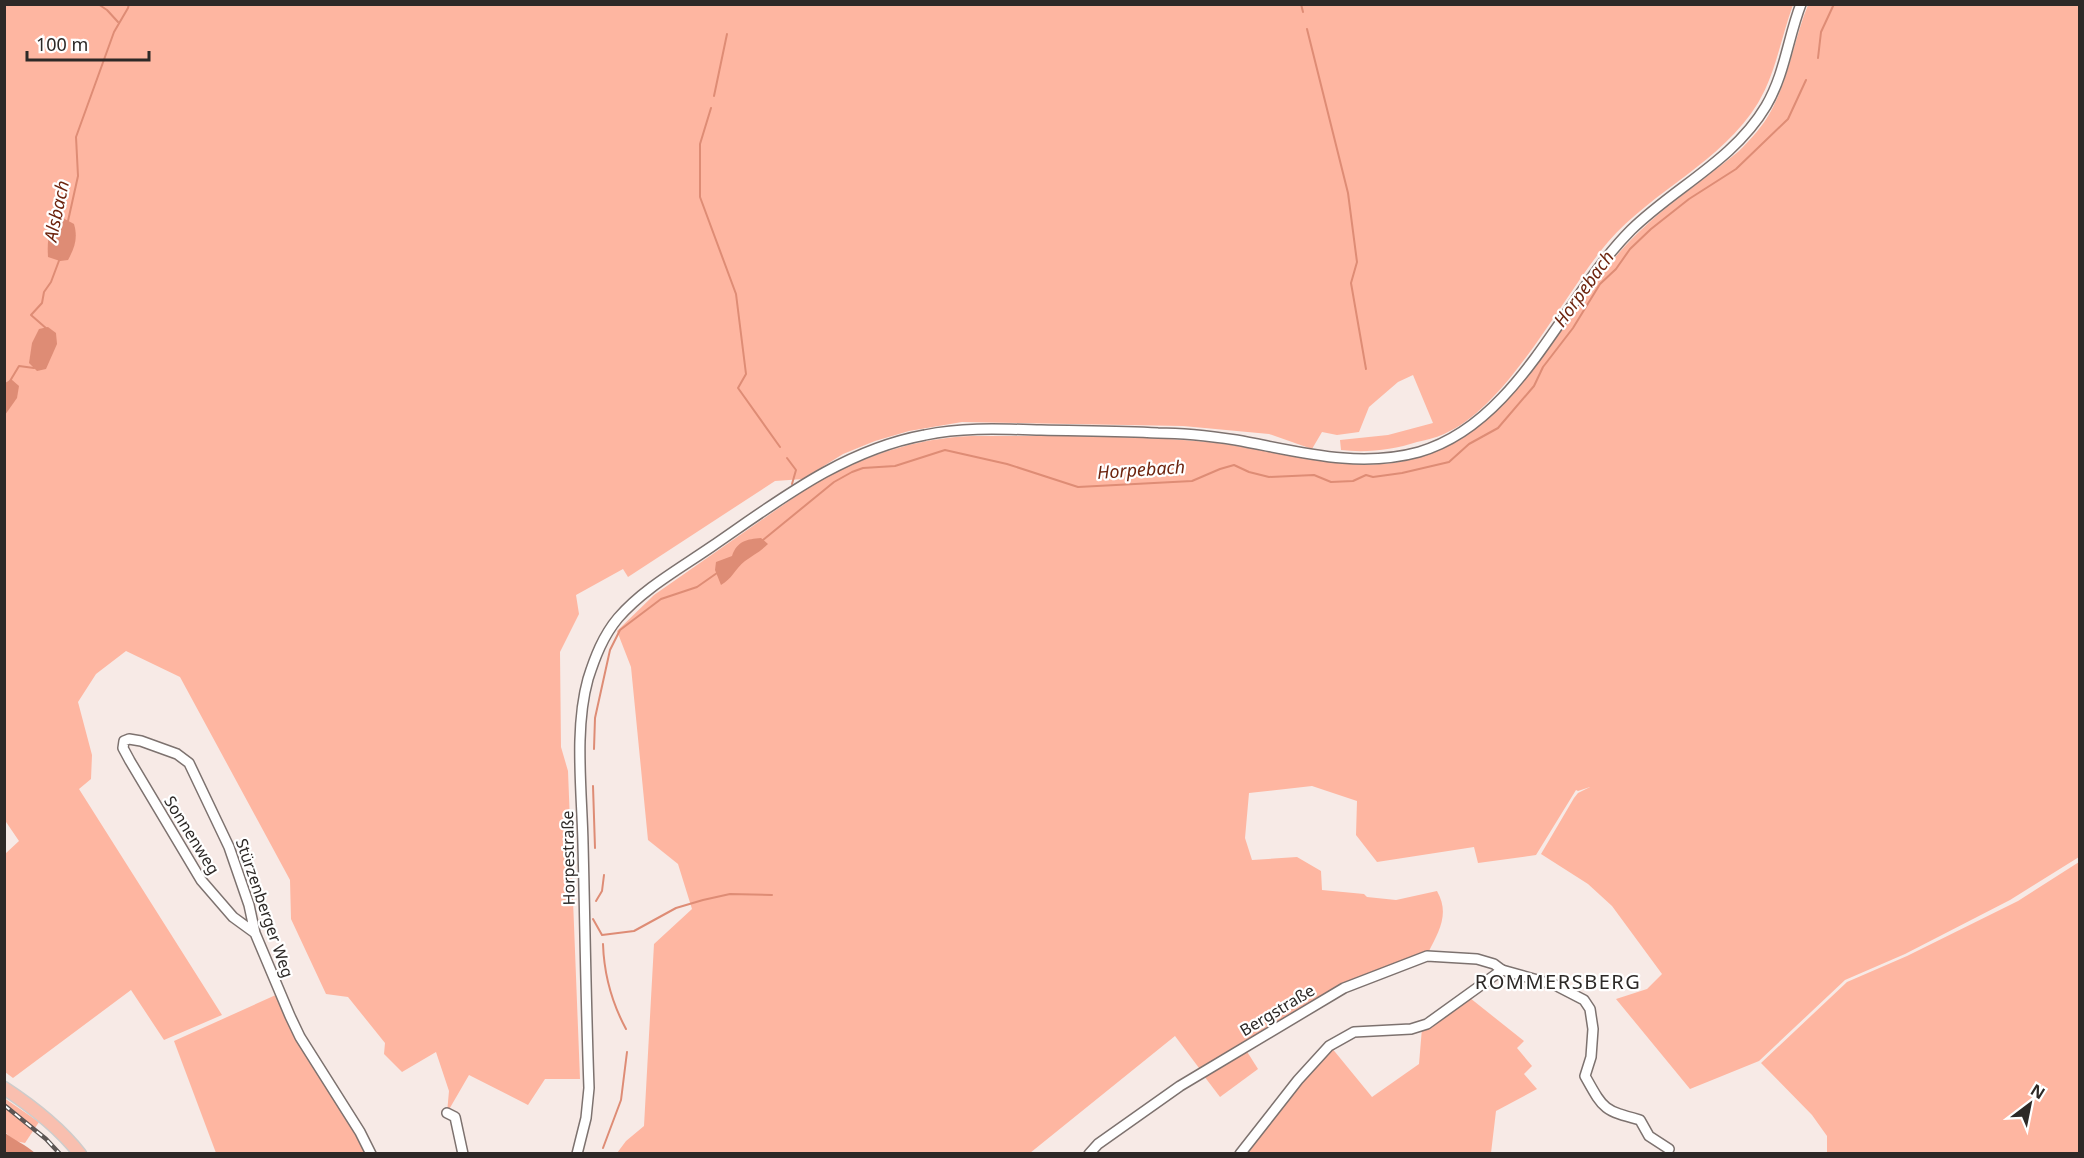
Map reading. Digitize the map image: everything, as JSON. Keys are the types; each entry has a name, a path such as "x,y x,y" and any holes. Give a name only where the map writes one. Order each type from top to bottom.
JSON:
{"main road":[{"path":"4,1088 44,1116 69,1139 80,1154"}],"street":[{"name":"Horpestraße","path":"577,1154 586,1118 589,1088 581,769 583,702 596,655 606,635 629,607 656,585 827,471 876,448 919,436 973,429 1164,433 1211,436 1307,454 1355,460 1396,457 1442,443 1472,424 1501,398 1529,364 1603,261 1628,233 1654,209 1724,156 1749,130 1767,105 1778,81 1802,4"},
{"name":"Stürzenberger Weg","path":"124,741 129,739 141,741 177,754 189,763 229,847 249,904 255,933 300,1037 360,1132 371,1154"},
{"name":"Sonnenweg","path":"124,741 123,748 130,761 201,880 233,917 255,933"},
{"name":"Bergstraße","path":"1089,1154 1098,1143 1180,1086 1344,988 1426,956 1477,959 1494,964 1502,970"},
{"path":"1240,1154 1298,1080 1329,1046 1354,1032 1411,1029 1427,1024 1502,970 1555,985 1584,1000 1590,1009 1593,1029 1591,1057 1585,1077 1596,1097 1608,1112 1640,1120 1649,1136 1668,1149"},
{"path":"447,1113 454,1117 463,1154"}],"shaded area":[{"path":"5,5 1793,5 1769,80 1758,103 1743,124 1707,159 1645,207 1608,242 1512,376 1468,420 1444,434 1389,449 1341,450 1340,440 1388,435 1433,423 1413,375 1398,382 1369,407 1359,432 1337,435 1322,432 1312,449 1269,434 1183,426 962,422 909,431 843,454 803,479 775,481 628,577 623,569 576,595 579,614 560,652 561,747 568,771 580,1079 545,1079 528,1105 469,1075 447,1113 449,1091 436,1052 402,1072 384,1054 385,1043 348,997 326,994 291,919 290,880 180,677 126,651 96,674 78,702 92,755 91,779 79,789 222,1015 164,1040 131,990 13,1078 5,1072 5,854 19,841 4,819 4,415 11,379 5,383"},
{"path":"1808,5 2079,5 2079,857 2010,900 1905,954 1845,980 1759,1061 1690,1089 1616,999 1647,989 1662,974 1612,906 1588,884 1541,854 1574,798 1578,793 1590,787 1576,790 1536,855 1478,863 1474,847 1377,862 1356,835 1357,801 1312,786 1249,793 1245,838 1252,860 1297,857 1321,871 1322,890 1396,900 1437,891 1443,907 1442,922 1428,953 1344,987 1202,1072 1175,1036 1030,1153 617,1153 626,1141 644,1126 654,944 692,909 678,864 648,840 631,667 617,631 654,595 828,476 888,451 930,441 972,436 1094,436 1167,439 1217,443 1319,461 1352,464 1384,464 1416,458 1448,446 1479,426 1500,408 1536,366 1601,275 1632,239 1661,212 1739,151 1756,132 1768,117 1777,98"},
{"path":"61,217 74,224 76,238 68,260 60,261 48,257 48,245 53,225"},
{"path":"48,327 56,333 57,344 46,369 37,371 29,363 32,343 39,329"},
{"path":"11,379 19,386 17,398 5,415 5,383"},
{"path":"761,538 768,544 745,561 721,585 715,570 716,562 732,556 743,542"},
{"path":"2079,862 2079,1153 1827,1153 1827,1136 1812,1115 1761,1063 1847,982 1907,956 2018,901"},
{"path":"278,994 297,1036 368,1153 216,1153 174,1041"},
{"path":"1470,998 1524,1041 1517,1048 1532,1066 1524,1074 1537,1089 1496,1111 1491,1153 1246,1154 1300,1081 1331,1047 1372,1097 1419,1064 1422,1028"},
{"path":"1246,1050 1258,1069 1220,1097 1204,1076"},
{"path":"4,1098 39,1122 25,1143 15,1141 5,1132"},
{"path":"4,1132 27,1147 35,1153 5,1153"}],"waterway":[{"path":"98,4 118,22"},
{"name":"Alsbach","path":"68,221 78,176 76,137 114,32 129,4"},
{"path":"1301,4 1303,12"},
{"name":"Horpebach","path":"1818,58 1821,32 1834,4"},
{"path":"1307,29 1348,193 1357,262 1351,283 1366,369"},
{"path":"714,96 727,34"},
{"name":"Horpebach","path":"763,540 834,482 852,472 863,468 895,466 945,450 1007,464 1078,487 1192,481 1234,465 1269,477 1314,475 1331,482 1353,481 1366,475 1373,477 1402,473 1449,462 1469,444 1498,428 1534,386 1543,367 1573,328 1600,284 1616,269 1630,249 1689,199 1736,169 1788,119 1806,80"},
{"path":"711,108 700,144 700,197 736,294 746,374 738,388 780,447"},
{"name":"Alsbach","path":"47,329 31,315 42,303 44,292 51,282 60,258"},
{"name":"Alsbach","path":"10,381 19,366 34,368"},
{"path":"787,458 796,470 792,484"},
{"name":"Horpebach","path":"594,749 595,718 610,650 620,630 661,599 697,587 717,573"},
{"name":"Horpebach","path":"593,786 595,848"},
{"name":"Horpebach","path":"596,901 602,891 604,875"},
{"path":"593,919 602,935 634,931 676,908 703,900 730,894 772,895"},
{"name":"Horpebach","path":"603,944 610,988 626,1029"},
{"name":"Horpebach","path":"603,1148 621,1100 627,1052"}],"railway":[{"path":"4,1105 46,1139 60,1154"}],"district":[{"name":"ROMMERSBERG","path":"1558,982"}]}
